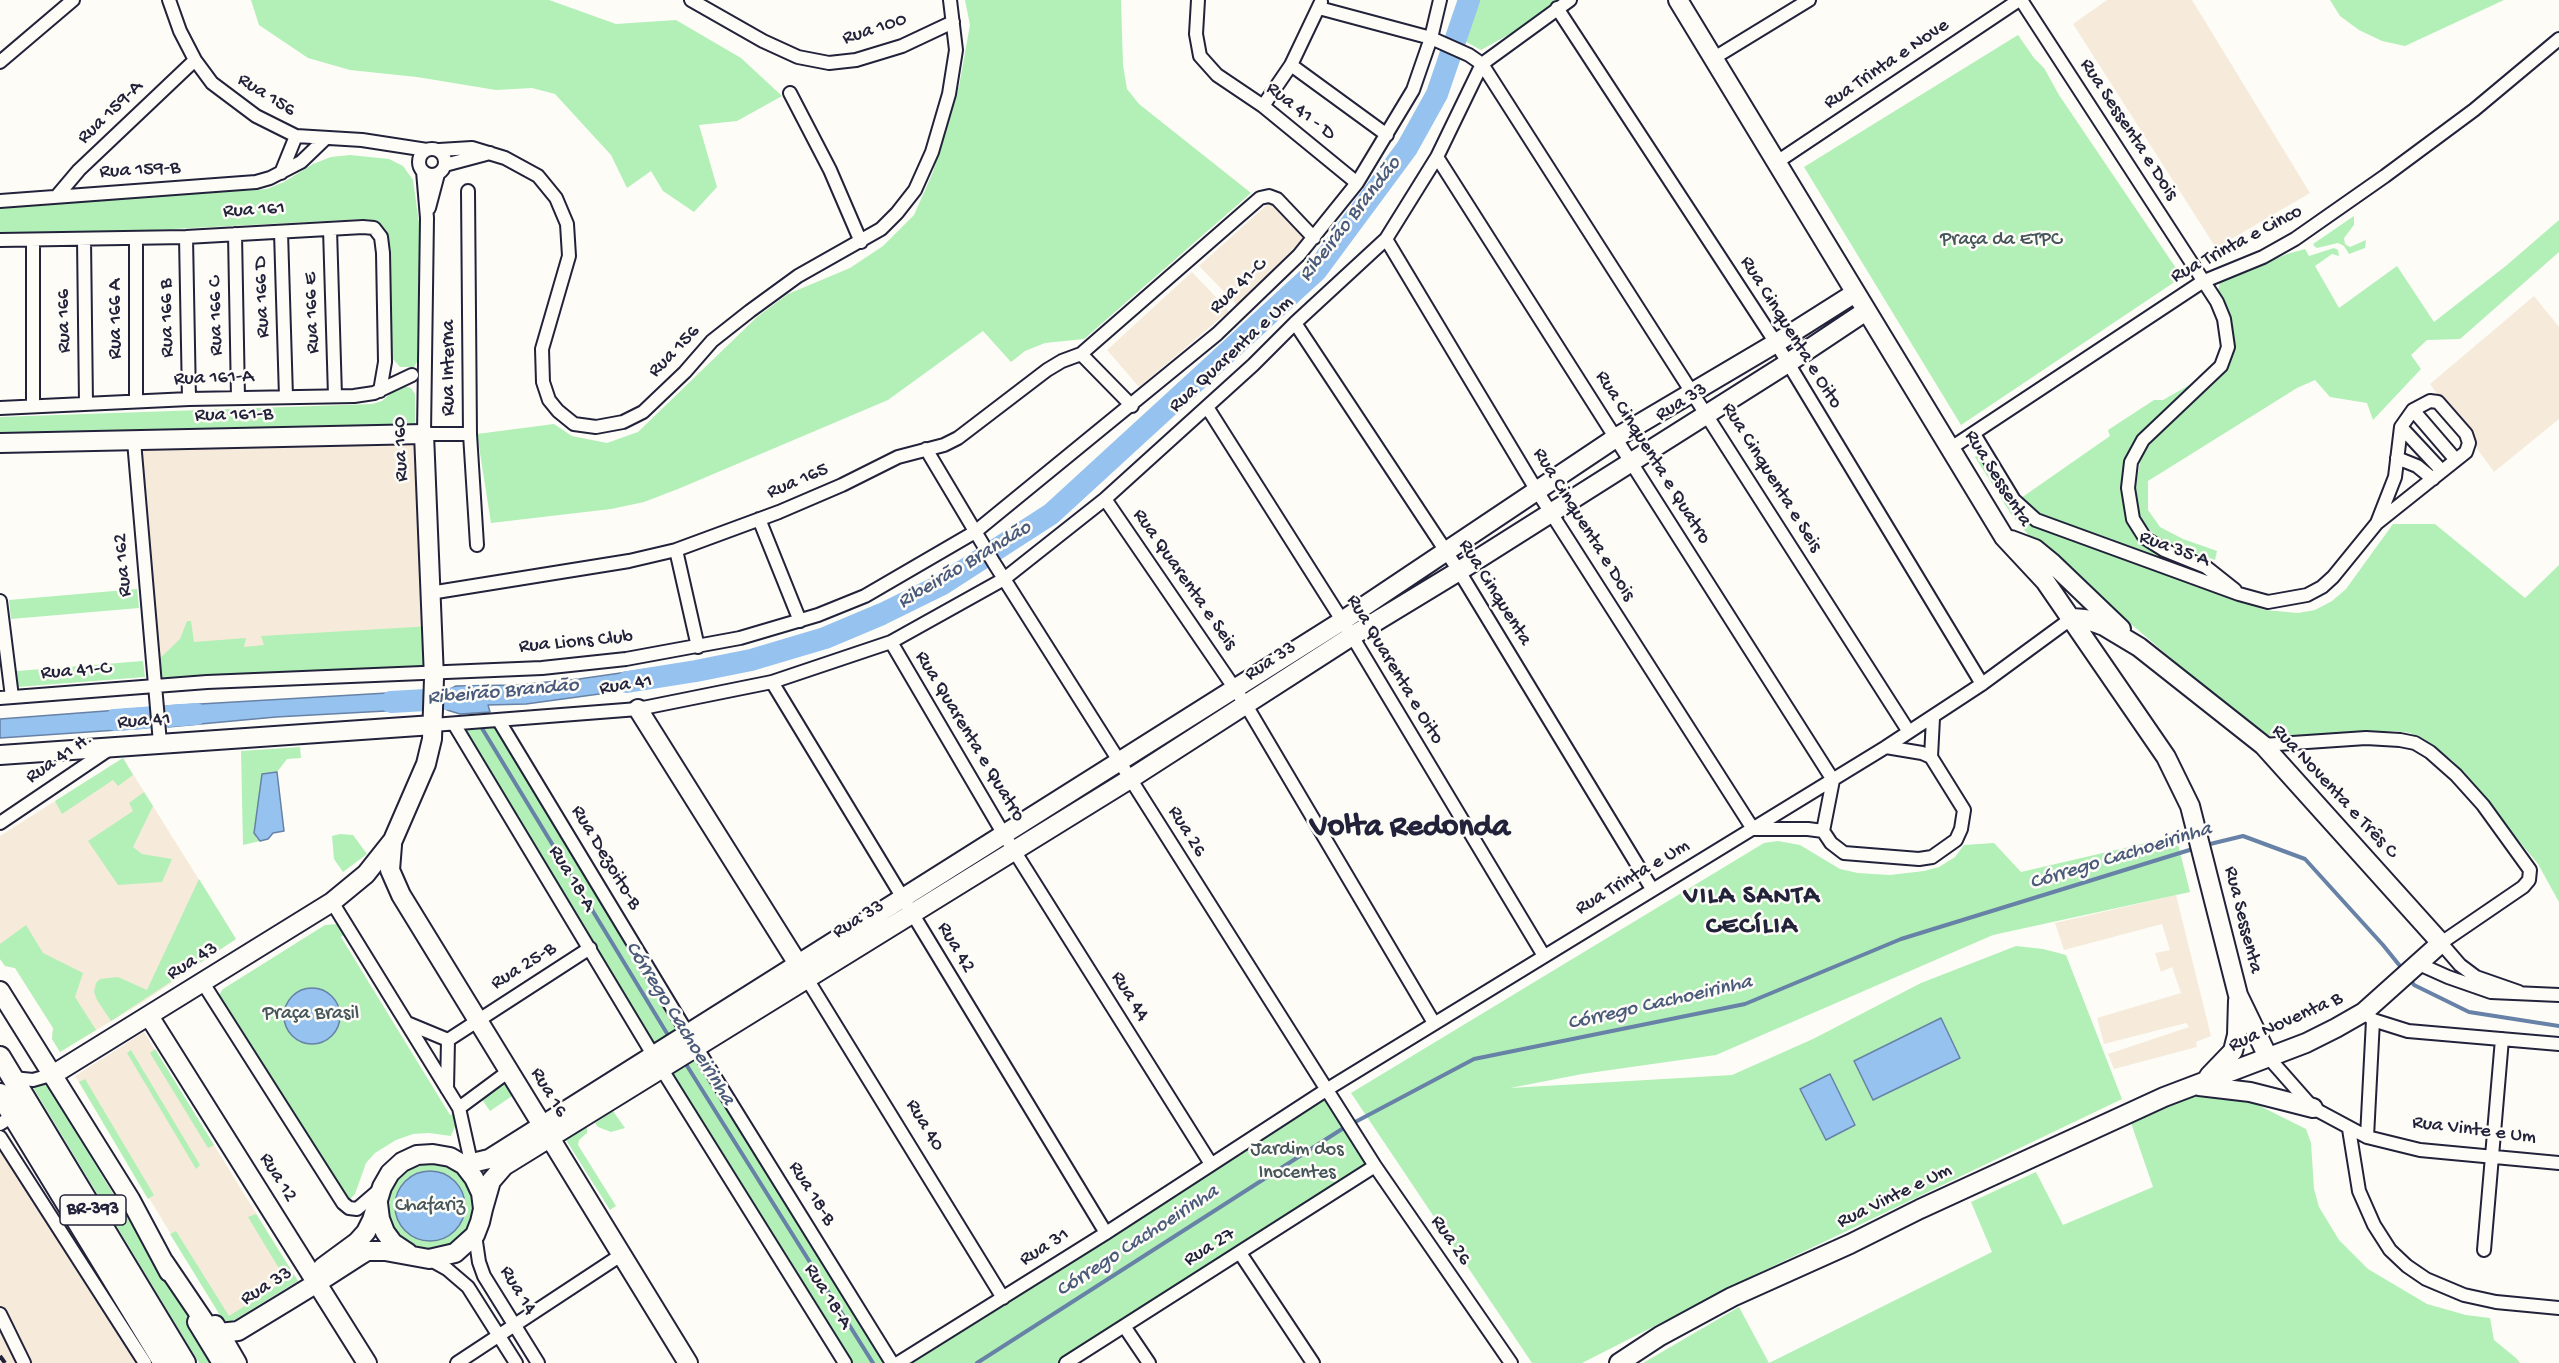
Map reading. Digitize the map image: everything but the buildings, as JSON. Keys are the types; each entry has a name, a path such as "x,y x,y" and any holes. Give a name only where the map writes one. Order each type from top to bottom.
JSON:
{"main road":[{"name":"BR-393","path":"0,1057 185,1363"},
{"name":"BR-393","path":"0,1094 7,1120 164,1363"}],"street":[{"path":"0,62 73,0"},
{"name":"Rua 156","path":"169,0 180,31 195,60 212,83 233,101 256,116 296,136 325,140 362,140 433,150 472,148 505,158 538,176 556,198 567,224 569,256 542,349 541,366 549,400 565,418 585,427 616,424 642,412 685,372 712,341 742,317 798,276 881,229 897,213 915,190 932,152 949,94 956,50 953,22"},
{"name":"Rua 100","path":"691,0 763,41 798,57 829,63 856,60 902,46 953,22"},
{"path":"950,0 953,22"},
{"name":"Rua 41 - D","path":"1198,0 1196,34 1200,56 1217,75 1263,105 1358,183"},
{"name":"Rua 41-C","path":"975,532 1132,406 1257,297 1314,238 1358,183 1413,90 1431,38 1440,0"},
{"path":"1263,105 1291,64 1320,4 1431,38 1469,55 1482,64 1570,0"},
{"name":"Rua Sessenta","path":"1678,0 2004,537 2045,581 2166,757 2190,806 2238,995"},
{"path":"1713,58 1809,0"},
{"name":"Rua Trinta e Nove","path":"1777,162 2020,0"},
{"name":"Rua Sessenta e Dois","path":"2020,0 2217,302 2224,319 2228,341 2227,354 2218,371 2162,420 2138,447 2129,470 2128,497 2133,519 2145,538 2164,550 2212,571 2239,594"},
{"name":"Rua Cinquenta e Oito","path":"1557,8 1776,343 1982,684"},
{"name":"Rua Trinta e Cinco","path":"1951,448 2202,282 2263,257 2295,239 2474,110 2559,39"},
{"name":"Rua 159-A","path":"57,195 79,170 195,60"},
{"path":"1291,64 1387,135"},
{"name":"Rua Quarenta e Um","path":"1004,579 1105,499 1254,365 1295,323 1386,239 1437,157 1482,64"},
{"name":"Rua Cinquenta e Seis","path":"1482,64 1694,392 1909,732"},
{"path":"790,93 830,170 861,242"},
{"path":"281,173 296,136"},
{"name":"Rua 159-B","path":"0,201 256,182 281,173 301,162 325,140"},
{"name":"Rua 156","path":"395,145 421,167"},
{"path":"441,169 444,157 433,150 421,156 421,167 430,175 441,169 491,153"},
{"name":"Rua Cinquenta e Quatro","path":"1437,157 1833,780"},
{"name":"Rua 160","path":"421,167 427,218 418,375 424,434 434,674"},
{"name":"Rua 160","path":"427,218 441,169"},
{"name":"Rua Interna","path":"468,191 470,434 477,545"},
{"name":"Rua 165","path":"430,593 629,561 676,550 842,485 898,457 944,445 958,438 1047,370 1081,354 1260,198 1269,196 1277,199 1314,238"},
{"name":"Rua 161","path":"0,240 186,237 369,227 378,231 381,237 385,362 380,391"},
{"name":"Rua 166 E","path":"330,229 335,396"},
{"name":"Rua 166 D","path":"281,232 286,397"},
{"name":"Rua 166 C","path":"235,234 238,398"},
{"name":"Rua 166 B","path":"186,237 189,399"},
{"name":"Rua 166 A","path":"136,238 136,401"},
{"name":"Rua 166","path":"84,239 86,404"},
{"name":"Rua Cinquenta e Dois","path":"1386,239 1537,491 1753,829"},
{"path":"33,240 33,406"},
{"name":"Rua 33","path":"659,1060 803,971 911,914 1246,705 1447,552 1537,491 1617,437 1776,343 1855,293"},
{"name":"Rua 33","path":"803,971 903,896 1119,760 1235,688 1459,571 1788,363 1866,311"},
{"name":"Rua Cinquenta","path":"1295,323 1459,571 1652,889"},
{"path":"1081,354 1132,406"},
{"path":"385,362 394,371 418,375"},
{"name":"Rua 161-A","path":"0,408 189,399 364,395 380,391 418,375"},
{"name":"Rua 35 A","path":"1974,434 2014,500 2036,520 2239,594 2268,602 2307,595 2333,577 2377,523 2466,452 2469,443 2466,434 2438,402 2430,401 2413,410 2401,427 2396,477 2377,523"},
{"name":"Rua Quarenta e Oito","path":"1207,407 1347,629 1544,956"},
{"path":"2413,410 2456,460"},
{"path":"2401,427 2438,475"},
{"name":"Rua 161-B","path":"0,443 470,434"},
{"name":"Rua 162","path":"134,441 159,739"},
{"name":"Rua 26","path":"926,449 1004,579 1326,1090 1375,1166 1510,1363"},
{"path":"2397,458 2438,475"},
{"name":"Rua Quarenta e Seis","path":"1105,499 1246,705 1434,1023"},
{"path":"759,519 800,621"},
{"name":"Rua Lions Club","path":"154,686 434,674 565,666 646,657 740,638 800,621 865,596 975,532"},
{"path":"2004,537 2035,549 2052,562 2139,647"},
{"path":"676,550 698,647"},
{"name":"Rua 41","path":"0,755 112,747 159,739 454,724 638,709 772,682 891,642 1004,579"},
{"path":"0,601 6,697"},
{"name":"Rua Trinta e Um","path":"1211,1164 1434,1023 1933,718 2072,618"},
{"name":"Rua Noventa e Três C","path":"2072,618 2085,619 2104,626 2139,647 2263,744 2460,965 2476,977 2519,992"},
{"name":"Rua Quarenta e Quatro","path":"891,642 1015,850"},
{"path":"434,674 434,724"},
{"name":"Rua 42","path":"772,682 1106,1233"},
{"name":"Rua 41-C","path":"6,697 154,686"},
{"name":"Rua 40","path":"638,709 803,971 1003,1298"},
{"path":"1753,829 1823,831 1837,850 1844,853 1919,860 1932,857 1947,849 1962,829 1964,810 1932,757 1933,718"},
{"name":"Rua Dezoito-B","path":"497,721 690,1041"},
{"name":"Rua 43","path":"54,1074 203,983 354,886 373,867 393,840 426,764 434,724"},
{"name":"Rua 18-A","path":"454,724 845,1363"},
{"path":"2263,744 2366,738 2400,740 2415,743 2430,752 2456,775 2503,831 2530,870 2529,880 2523,887 2441,943"},
{"name":"Rua 41 H.","path":"0,823 112,747"},
{"path":"1886,747 1932,757"},
{"path":"1823,831 1833,780"},
{"name":"Rua 16","path":"393,840 390,870 400,895 688,1363"},
{"name":"Rua 44","path":"1015,850 1211,1164"},
{"path":"354,886 376,883 400,895"},
{"path":"332,902 459,1108 470,1169 481,1193 483,1209"},
{"name":"Rua Noventa B","path":"2197,1086 2368,1016 2441,943"},
{"name":"Rua 25-B","path":"448,1040 590,948"},
{"name":"Rua Noventa e Três C","path":"2411,971 2457,981 2491,992 2559,995"},
{"path":"203,983 343,1203 349,1208 357,1209 380,1195"},
{"path":"0,991 54,1074 130,1199 164,1263 205,1324 219,1333"},
{"path":"2197,1086 2233,1052 2237,1035 2238,995"},
{"name":"Rua Vinte e Um","path":"2238,995 2268,1057 2313,1108 2349,1129 2367,1137 2420,1150 2559,1163"},
{"name":"Rua 12","path":"149,1016 367,1363"},
{"path":"2367,1137 2368,1016 2408,1031 2559,1044"},
{"path":"407,1023 448,1040 447,1089"},
{"path":"2484,1250 2502,1039"},
{"name":"Rua 18-B","path":"690,1041 892,1363"},
{"path":"470,1169 545,1132 659,1060"},
{"path":"459,1108 509,1071"},
{"path":"13,1078 33,1080 54,1074"},
{"path":"2197,1086 2250,1092 2313,1108"},
{"name":"Rua Vinte e Um","path":"1619,1363 1660,1336 1732,1297 2164,1097 2197,1086"},
{"path":"2349,1129 2359,1191 2374,1225 2390,1250 2407,1266 2426,1278 2464,1295 2496,1302 2559,1308"},
{"path":"474,1235 488,1186 498,1171 545,1132"},
{"path":"0,1137 145,1363"},
{"name":"Rua 33","path":"318,1284 320,1272 326,1263 357,1242 366,1232 390,1173 402,1162 417,1155 442,1155 470,1169"},
{"name":"Rua 31","path":"897,1363 1106,1233 1211,1164"},
{"name":"Rua 27","path":"1066,1363 1375,1166"},
{"path":"380,1195 380,1219 385,1232 393,1243 422,1258"},
{"path":"130,1199 177,1263 219,1333 232,1362"},
{"name":"Rua 33","path":"219,1333 238,1332 318,1284 367,1251 385,1251 422,1258 455,1253 474,1235"},
{"name":"Rua 14","path":"474,1235 481,1269 538,1363"},
{"path":"1240,1252 1312,1363"},
{"path":"457,1363 621,1255"},
{"name":"Rua 14","path":"422,1258 447,1269 468,1287 516,1363"},
{"path":"164,1263 232,1362"},
{"path":"0,1314 24,1363"},
{"path":"1124,1326 1149,1363"},
{"name":"Rua 33","path":"232,1362 238,1332"}],"shaded area":[{"path":"2107,0 2192,0 2310,193 2216,248 2073,24"},
{"path":"1270,202 1306,236 1237,305 1199,266"},
{"path":"1192,272 1229,311 1139,387 1107,350"},
{"path":"2534,296 2559,327 2559,419 2494,472 2430,384"},
{"path":"424,434 434,671 154,686 134,441"},
{"path":"123,758 236,939 143,1002 60,1052 52,1039 53,1028 15,968 5,966 0,959 0,836"},
{"path":"2176,895 2211,1036 2196,1042 2197,1047 2114,1069 2108,1054 2189,1027 2186,1023 2104,1044 2097,1018 2181,993 2172,967 2161,972 2155,953 2170,950 2162,924 2064,950 2055,923"},
{"path":"144,1032 298,1281 226,1325 75,1076"},
{"path":"0,1120 33,1175 153,1363 0,1363"}],"green space":[{"path":"251,0 549,0 616,24 676,20 741,58 782,96 737,121 699,125 717,187 694,212 663,191 651,171 627,188 611,155 555,94 532,88 496,90 417,77 350,70 308,58 259,25"},
{"path":"965,0 1121,0 1123,65 1127,89 1139,104 1251,193 1084,339 1045,343 1025,351 1011,362 983,331 888,400 678,489 644,502 611,509 491,523 477,434 554,424 572,436 607,443 638,432 757,317 788,294 850,268 883,246 914,215 933,172 959,86 970,25"},
{"path":"1458,0 1564,0 1557,8 1481,50 1450,33"},
{"path":"2330,0 2504,0 2405,46 2382,41 2359,30 2340,16"},
{"name":"Praça da ETPC","path":"2018,35 2044,68 2059,95 2182,277 1961,425 1804,167"},
{"path":"350,155 389,159 403,166 413,180 420,230 417,362 414,367 400,367 392,358 387,231 378,221 365,219 134,231 0,234 0,207 267,189 284,182 313,164 331,157"},
{"path":"2354,216 2354,225 2344,238 2345,244 2350,247 2366,240 2365,248 2349,254 2344,246 2338,243 2317,248 2314,246 2313,244"},
{"path":"2559,220 2559,252 2460,339 2427,340 2411,355 2421,369 2373,420 2367,403 2330,397 2315,380 2297,388 2148,481 2148,510 2160,527 2183,539 2217,551 2215,560 2160,539 2143,524 2137,509 2135,492 2141,456 2160,431 2218,380 2230,360 2231,322 2218,290 2220,282 2287,254 2305,249 2309,256 2334,248 2338,250 2339,256 2332,254 2315,266 2339,308 2397,266 2434,322 2507,265"},
{"path":"2191,384 2193,387 2131,445 2123,474 2126,515 2135,537 2146,547 2218,581 2043,517 2021,498 2110,436 2108,430 2154,400 2163,400"},
{"path":"404,386 411,388 415,394 415,424 0,433 0,417 372,404 382,401 396,389"},
{"path":"1979,454 2012,506 2037,526 2265,610 2298,613 2315,610 2332,601 2346,589 2393,524 2435,524 2525,598 2559,565 2559,902 2538,864 2453,761 2424,739 2410,733 2395,731 2281,737 2267,735 2252,728 2031,538 2011,514 1975,457"},
{"path":"137,589 139,608 11,619 9,600"},
{"path":"187,621 191,621 194,642 246,638 244,647 264,645 261,636 432,626 434,671 154,686 152,666 180,639"},
{"path":"143,661 145,677 18,687 17,671"},
{"path":"499,721 688,1033 653,1054 454,724"},
{"path":"300,747 301,758 287,759 277,772 262,774 256,838 260,841 243,845 241,751"},
{"path":"123,758 133,775 118,786 113,780 62,814 55,801"},
{"path":"144,792 153,806 133,847 142,854 172,859 162,882 118,885 88,841 133,811 129,803"},
{"path":"353,835 367,854 343,872 334,859 332,836"},
{"path":"2176,836 2190,892 1993,935 1716,1055 1582,1074 1510,1088 1732,1075 1813,1039 1921,983 2016,946 2043,949 2066,955 2122,1099 1761,1272 1582,1363 1532,1363 1351,1093 1764,843 1778,841 1800,845 1840,869 1858,873 1890,875 1939,867 1955,857 1964,845 1994,843 2021,872"},
{"path":"199,879 236,939 111,1021 97,1000 94,992 96,983 100,979 118,977 147,990"},
{"name":"Praça Brasil","path":"337,924 346,933 341,937 450,1115 456,1113 457,1121 451,1136 429,1133 413,1134 396,1140 375,1153 366,1163 355,1194 350,1199 340,1193 344,1191 224,1002 221,1003 219,995 223,989 325,925"},
{"path":"26,925 43,953 83,973 75,997 96,1030 60,1052 52,1039 53,1028 15,968 5,966 0,959 0,944"},
{"path":"696,1046 892,1363 845,1363 661,1068"},
{"path":"155,1049 214,1145 208,1148 150,1053"},
{"path":"131,1050 200,1165 196,1169 127,1053"},
{"path":"85,1079 154,1195 148,1199 79,1082"},
{"path":"45,1082 216,1363 199,1363 31,1084 40,1085"},
{"path":"504,1082 512,1096 490,1111 481,1098"},
{"name":"Jardim dos Inocentes","path":"1326,1090 1375,1166 1066,1363 898,1363"},
{"path":"2196,1092 2242,1097 2306,1129 2311,1143 2314,1189 2319,1207 2339,1240 2368,1269 2427,1304 2466,1315 2490,1318 2494,1340 2520,1363 1769,1363 1992,1252 1971,1202 2036,1172 2063,1225 2153,1187 2129,1117"},
{"path":"613,1111 625,1128 611,1132 598,1127 595,1123"},
{"path":"587,1127 587,1133 579,1140 578,1145 616,1206 610,1210 566,1140"},
{"name":"Chafariz","path":"430,1164 447,1167 461,1176 470,1190 473,1207 470,1224 461,1238 447,1247 430,1250 413,1247 399,1238 390,1224 387,1207 390,1190 399,1176 413,1167"},
{"path":"256,1214 298,1281 226,1325 170,1234 176,1231 229,1316 286,1280 248,1217"},
{"path":"1739,1307 1769,1363 1643,1363"}],"water":[{"path":"655,668 658,686 526,704 488,705 490,712 460,714 447,710 446,691 456,686 516,685"},
{"path":"421,691 422,709 276,717 168,727 166,706"},
{"path":"145,708 147,728 0,738 0,719"},
{"path":"277,772 284,831 273,833 268,839 260,841 254,833 262,774"},
{"path":"312,988 323,990 332,996 338,1005 340,1016 338,1027 332,1036 323,1042 312,1044 301,1042 292,1036 286,1027 284,1016 286,1005 292,996 301,990"},
{"path":"1941,1018 1960,1058 1873,1100 1854,1061"},
{"path":"1830,1074 1855,1125 1826,1140 1800,1089"},
{"name":"Chafariz","path":"423,1171 437,1171 450,1177 459,1186 465,1199 465,1213 455,1231 437,1241 423,1241 410,1235 401,1226 395,1213 395,1199 401,1186 410,1177"}],"waterway":[{"name":"Ribeirão Brandão","path":"627,682 751,660 825,638 882,614 941,585 1051,514 1316,271 1407,148 1437,94 1469,0"},
{"name":"Ribeirão Brandão","path":"391,702 478,697"},
{"name":"Ribeirão Brandão","path":"115,720 196,714"},
{"name":"Córrego Cachoeirinha","path":"480,725 671,1040"},
{"name":"Córrego Cachoeirinha","path":"2206,845 2243,836 2305,859 2404,971"},
{"name":"Córrego Cachoeirinha","path":"977,1363 1342,1129 1474,1059 1745,1004 1901,939 2196,848"},
{"name":"Córrego Cachoeirinha","path":"2410,979 2414,985 2469,1012 2559,1026"},
{"name":"Córrego Cachoeirinha","path":"684,1061 873,1363"}],"railway":[{"path":"0,1356 5,1363"}],"district":[{"name":"Volta Redonda","path":"1410,829"},
{"name":"VILA SANTA CECÍLIA","path":"1752,913"}]}
